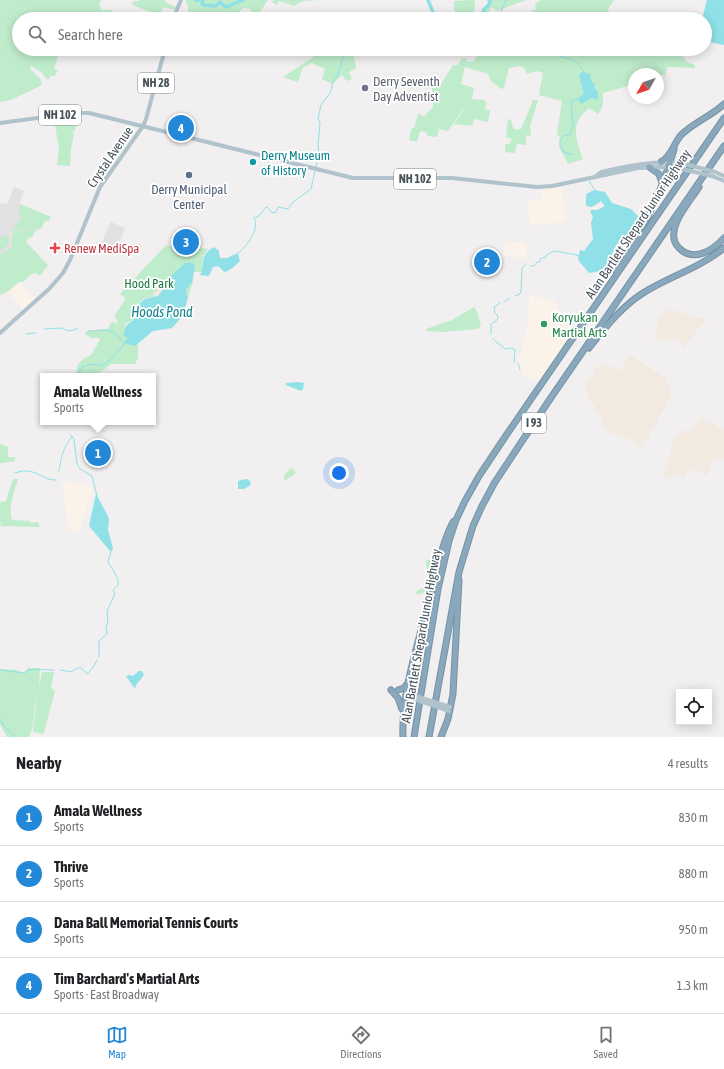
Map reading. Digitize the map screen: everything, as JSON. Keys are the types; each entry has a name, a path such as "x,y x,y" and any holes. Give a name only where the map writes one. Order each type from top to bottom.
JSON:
{"highway":[{"path":"661,162 666,159 678,139 685,132 724,104"},
{"name":"Alan Bartlett Shepard Junior Highway","path":"414,737 442,570 449,541 460,511 479,476 724,118"},
{"path":"600,299 646,219 662,183 674,147"},
{"path":"723,147 678,221 673,234 678,248 692,255 700,254 709,250 724,238"},
{"name":"Alan Bartlett Shepard Junior Highway","path":"429,737 459,572 473,526 488,494 723,147"},
{"path":"649,167 659,174 662,183"},
{"path":"566,377 607,325 632,300 651,288 701,264 724,248"},
{"path":"402,716 409,680 445,543 450,528 460,511"},
{"path":"441,737 450,709 454,685 457,612 460,588 459,572"},
{"path":"398,690 404,688 409,680"},
{"path":"391,690 399,700 402,716 403,737"}],"main road":[{"path":"176,12 181,0"},
{"name":"NH 28","path":"143,126 149,110 163,56"},
{"name":"NH 102","path":"0,123 82,112 208,142 315,170 353,178 452,178 534,187 548,186 627,170 669,164 686,164 724,176"},
{"name":"Crystal Avenue","path":"0,333 54,285 63,274 100,187 143,126"},
{"name":"NH 102","path":"596,176 601,172 627,166 661,162 712,176 724,181"},
{"path":"406,694 450,709"}],"shaded area":[{"path":"14,187 24,191 19,204 41,213 32,229 10,233 14,245 0,255 0,204 8,203"},
{"path":"562,187 566,222 530,225 528,201 542,201 541,190"},
{"path":"111,222 125,228 116,251 101,244"},
{"path":"505,241 526,243 526,259 504,255"},
{"path":"18,280 35,299 23,310 7,291"},
{"path":"529,295 554,300 566,326 568,335 567,340 540,383 515,370 523,347 528,322"},
{"path":"62,480 93,488 79,532 68,530"}],"green space":[{"path":"0,0 102,0 99,3 101,10 112,10 113,12 12,12 12,56 58,56 54,69 58,70 55,76 51,76 48,80 41,72 31,66 30,69 40,78 42,85 11,100 0,102"},
{"path":"142,0 165,0 165,2 176,7 175,10 163,7 162,12 151,12 133,5 132,2"},
{"path":"268,0 260,12 251,12 251,9 243,8 239,12 188,12 188,6 185,1"},
{"path":"274,0 316,0 303,1 294,6 279,1 277,5 272,2"},
{"path":"474,0 475,8 474,12 456,12 454,10 454,1"},
{"path":"486,0 526,0 497,11 492,7 489,12 482,12 488,2"},
{"path":"541,0 614,0 608,9 609,12 529,12 536,9 535,4"},
{"path":"314,56 354,56 356,68 349,72 352,79 347,81 342,75 332,84 322,79 325,69 312,63 303,67 298,82 283,77"},
{"path":"477,56 683,56 686,61 695,65 695,68 667,67 665,75 664,68 628,68 628,86 603,93 602,107 598,114 589,108 577,122 576,133 583,159 568,164 559,147 560,138 557,134 562,101 539,95 543,73 537,71 527,74 525,69 520,66 509,68 504,88 501,89 491,81 488,74 465,67 461,84 474,88 472,99 484,100 487,103 485,109 481,109 490,110 488,122 474,119 472,126 454,124 463,111 467,108 462,111 448,131 439,129 437,137 428,136 426,132 420,131 417,142 409,140 411,129 415,127 419,113 424,117 433,107 432,87 441,84 453,65 458,65 461,59 467,58 467,62 474,61"},
{"path":"533,100 538,100 530,126 531,136 526,135 526,145 517,144 515,153 505,152 505,144 510,144 512,139 506,137 508,119 511,120 513,128 518,130 522,127"},
{"path":"81,114 74,132 73,131 72,133 74,134 70,166 57,165 59,150 54,118"},
{"path":"20,204 51,217 49,221 45,221 42,228 36,230 32,237 28,238 26,242 48,265 40,276 36,273 32,274 23,282 19,282 10,290 0,295 0,255 12,246 12,231 30,229 12,230 21,218 19,213 21,212 18,211"},
{"path":"8,235 9,244 0,251 0,238"},
{"name":"Hood Park","path":"166,245 186,251 201,248 208,249 203,256 202,272 194,272 193,282 186,304 188,295 186,290 194,271 194,265 187,262 164,284 155,297 145,298 136,305 135,308 137,318 125,324 126,336 129,338 126,343 132,346 138,344 138,358 135,364 111,364 97,373 76,373 79,363 84,358 91,355 100,340 99,338 91,338 85,334 86,331 108,329 112,321 116,324 118,320 114,317 126,298 120,294"},
{"path":"474,307 481,325 478,329 441,332 428,331 426,329 452,320"},
{"path":"0,444 8,447 8,457 15,457 15,461 0,463"},
{"path":"291,468 294,470 295,474 284,481 284,475"},
{"path":"13,479 18,479 11,504 12,520 29,521 31,523 38,522 40,527 0,526 0,502 6,501"},
{"path":"427,560 430,560 436,586 418,595 416,593 417,591 430,584 426,563"},
{"path":"28,668 40,668 39,688 42,672 54,672 51,688 55,691 44,732 43,734 34,732 33,730 37,699 29,737 7,737 0,724 0,669 16,670 24,673"}],"sand":[{"path":"163,284 164,287 162,290 154,297 153,293 157,290 154,287 156,285 159,287"},
{"path":"669,309 706,320 684,347 676,339 667,341 654,339 658,322 662,315"},
{"path":"632,356 666,378 671,395 648,439 640,441 644,445 641,449 637,443 628,438 612,433 601,424 602,422 600,417 595,407 589,401 586,391 588,389 586,385 591,377 596,375 593,369 599,368 601,365 603,367 604,364 621,370 628,358"},
{"path":"700,419 714,424 724,430 724,458 722,460 714,459 712,461 707,476 691,468 683,479 677,474 667,478 662,474 670,456 674,436 679,435 684,430 692,431"}],"water":[{"path":"707,0 724,0 724,45 712,42 712,12 704,12"},
{"path":"582,72 590,74 591,80 595,85 594,88 598,92 598,97 597,100 592,98 581,104 578,98 584,94 579,75"},
{"path":"594,190 605,192 612,203 631,209 638,216 639,223 621,239 615,247 606,266 601,271 589,273 578,260 580,250 584,251 593,239 591,223 593,217 590,211 597,210 605,206 601,201 592,207 586,206 586,194"},
{"path":"214,247 219,251 220,258 227,258 238,253 240,261 233,268 224,272 219,267 215,266 208,276 200,275 204,257 209,250"},
{"name":"Hoods Pond","path":"190,262 195,265 192,282 186,290 188,298 182,317 172,328 153,331 135,346 126,344 125,342 128,338 124,336 125,329 127,325 136,318 136,306 145,299 158,296 169,278 185,263"},
{"path":"286,383 304,383 301,391 286,385"},
{"path":"247,479 250,481 251,485 244,489 238,489 238,481"},
{"path":"96,494 109,518 108,530 113,548 112,551 110,551 89,526"},
{"path":"139,671 142,671 144,675 136,685 135,689 126,676 133,676"}],"waterway":[{"path":"203,0 202,4 204,5 216,6 220,2 226,7 243,0"},
{"path":"428,0 433,12"},
{"path":"483,12 484,9 489,5 490,0"},
{"path":"501,12 506,0"},
{"path":"316,167 319,154 318,145 320,123 318,119 321,105 330,93 343,56"},
{"path":"560,56 574,61 584,72"},
{"path":"573,155 564,152 560,145 560,140 563,136 570,134 573,125 571,101 578,99"},
{"path":"238,253 249,242 254,233 254,218 259,216 266,207 272,213 276,212 278,207 288,209 292,203 311,189 315,171"},
{"path":"589,181 595,190"},
{"path":"531,266 534,266 537,262 540,262 540,259 546,257 546,255 554,251 579,256"},
{"path":"515,296 520,294 521,291 522,268 525,265"},
{"path":"504,302 510,298"},
{"path":"491,334 491,324 497,320 498,316 495,313 494,307 500,303"},
{"path":"44,329 62,328 70,331 78,328"},
{"path":"89,331 105,330 113,332 117,334 123,343"},
{"path":"26,334 36,333"},
{"path":"493,339 505,349 512,348 515,350 514,362"},
{"path":"78,373 83,366 95,364 100,366 111,360 125,342"},
{"path":"518,363 520,370"},
{"path":"70,434 74,439 77,464 80,469 92,476 97,496"},
{"path":"59,471 64,449 72,437"},
{"path":"15,473 29,471 48,479 56,480"},
{"path":"99,657 99,641 107,634 107,611 115,594 113,590 118,584 117,576 108,562 111,551"},
{"path":"61,670 71,672 77,668 81,668 87,674 97,660"},
{"path":"0,670 25,673 28,670 54,670"},
{"path":"0,720 14,735 14,737"}],"place":[{"name":"Derry Seventh Day Adventist","path":"365,88"},
{"name":"Tim Barchard's Martial Arts","path":"181,128"},
{"name":"Derry Museum of History","path":"253,162"},
{"name":"Derry Municipal Center","path":"189,175"},
{"name":"Dana Ball Memorial Tennis Courts","path":"186,242"},
{"name":"Renew MediSpa","path":"55,248"},
{"name":"Thrive","path":"487,262"},
{"name":"Koryukan Martial Arts","path":"544,324"},
{"name":"Amala Wellness","path":"98,453"}]}
